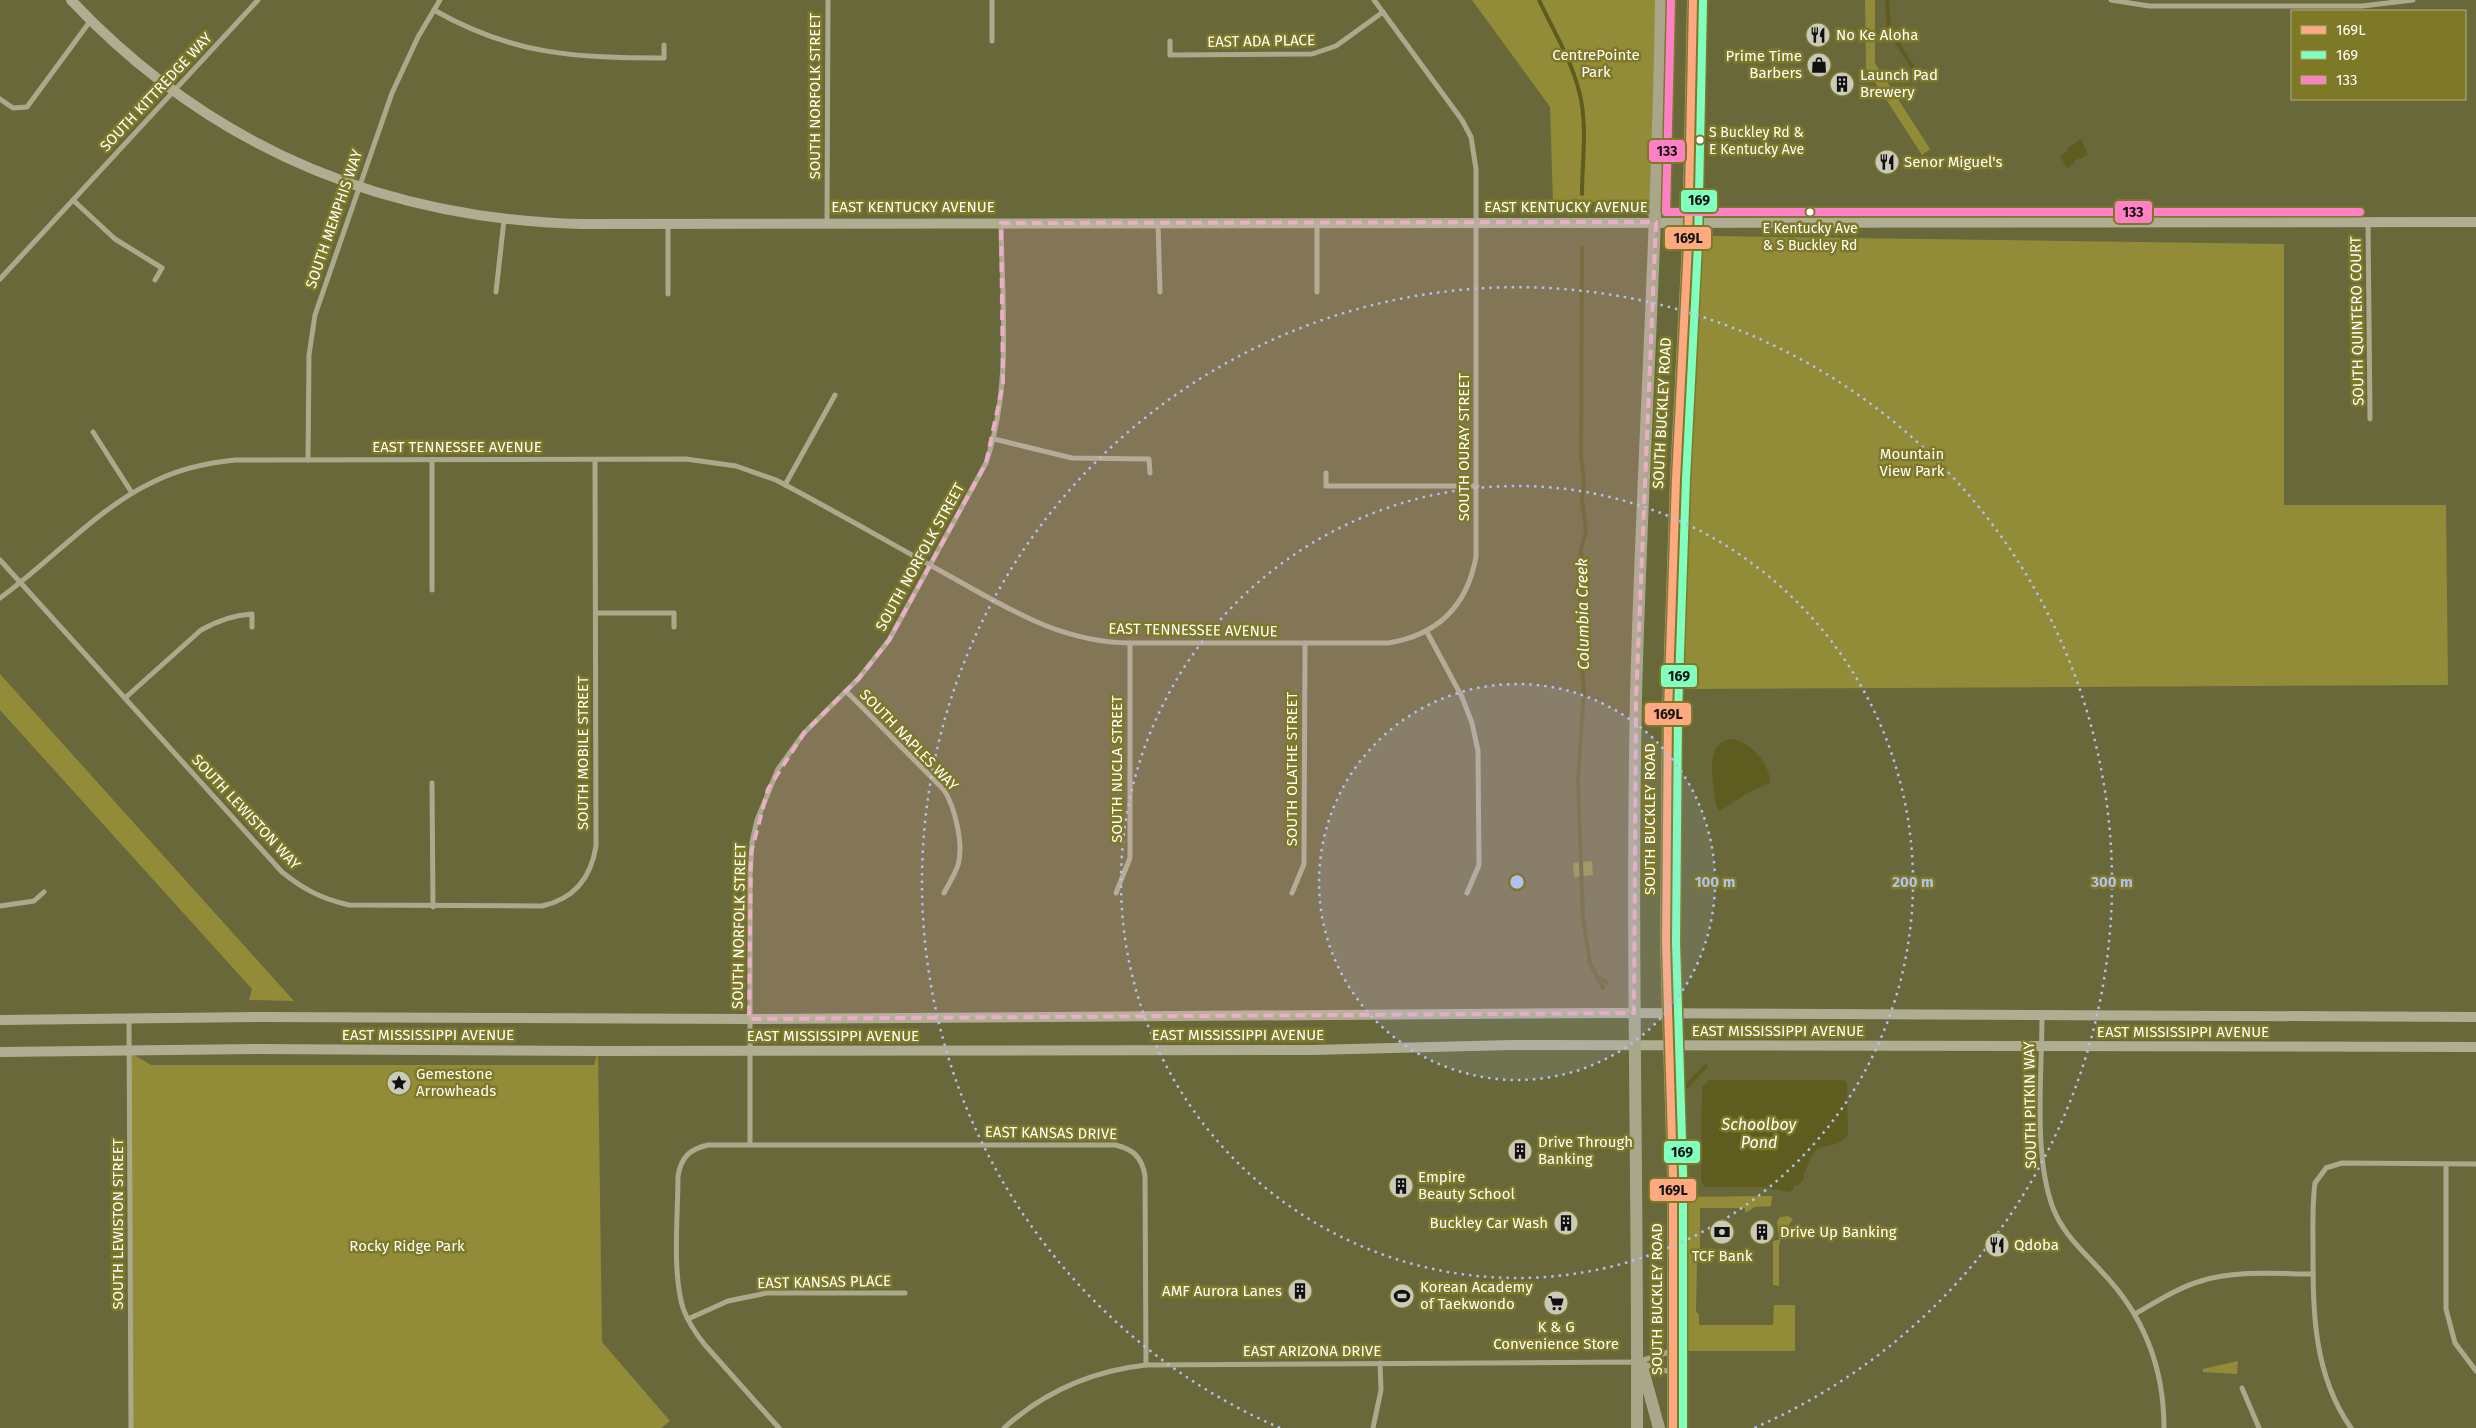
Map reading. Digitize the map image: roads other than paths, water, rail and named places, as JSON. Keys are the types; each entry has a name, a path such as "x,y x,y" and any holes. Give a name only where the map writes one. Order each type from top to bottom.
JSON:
{"main road":[{"name":"EAST KENTUCKY AVENUE","path":"71,0 138,64 211,116 265,148 358,187 433,208 504,220 557,223 668,224 827,222 2476,222"},
{"name":"SOUTH BUCKLEY ROAD","path":"1637,1428 1634,1013 1637,672 1656,222 1661,0"},
{"name":"SOUTH BUCKLEY ROAD","path":"1673,1428 1673,1174 1666,943 1668,712 1674,503 1688,222 1693,0"},
{"name":"EAST MISSISSIPPI AVENUE","path":"0,1020 264,1017 749,1019 1634,1013 2476,1017"},
{"name":"EAST MISSISSIPPI AVENUE","path":"0,1052 129,1052 257,1049 749,1051 1312,1050 1512,1046 2476,1047"},
{"path":"1637,1362 1643,1370 1659,1428"}],"street":[{"name":"SOUTH KITTREDGE WAY","path":"0,279 258,0"},
{"name":"SOUTH MEMPHIS WAY","path":"308,460 309,355 315,315 392,93 415,44 440,0"},
{"name":"SOUTH NORFOLK STREET","path":"827,222 828,0"},
{"path":"992,0 992,41"},
{"name":"SOUTH OURAY STREET","path":"1374,0 1462,120 1476,155 1476,557 1473,572 1461,599 1449,615 1426,632"},
{"path":"2111,0 2149,6 2362,6 2413,0"},
{"path":"434,10 480,33 512,44 545,52 578,57 664,58 664,45"},
{"name":"EAST ADA PLACE","path":"1170,41 1170,54 1312,54 1336,46 1383,12"},
{"path":"0,99 13,108 27,107 91,20"},
{"path":"73,200 115,239 162,268 156,280"},
{"path":"496,292 504,220"},
{"name":"SOUTH QUINTERO COURT","path":"2368,222 2370,419"},
{"name":"SOUTH NORFOLK STREET","path":"750,1145 750,875 752,842 757,820 768,789 790,751 876,659 889,640 973,489 994,438 1003,384 1001,223"},
{"path":"1158,223 1160,292"},
{"path":"1317,223 1317,292"},
{"path":"668,224 668,294"},
{"path":"785,485 835,395"},
{"path":"93,432 132,493"},
{"path":"994,438 1072,458 1149,460 1150,473"},
{"name":"EAST TENNESSEE AVENUE","path":"0,598 132,493 170,474 213,462 235,460 595,460 715,462 756,472 785,485 1049,629 1094,641 1130,643 1388,643 1403,641 1426,632"},
{"path":"432,460 432,590"},
{"name":"SOUTH MOBILE STREET","path":"579,888 588,876 594,862 596,846 595,460"},
{"path":"1326,473 1326,486 1477,486"},
{"path":"0,560 21,583"},
{"name":"SOUTH LEWISTON WAY","path":"21,583 282,872 296,884 330,901 349,905 432,907 542,906 565,898 579,888"},
{"path":"125,698 200,630 212,623 229,617 252,614 252,627"},
{"path":"596,614 674,614 674,627"},
{"path":"1426,632 1462,697 1472,723 1478,751 1479,865 1467,893"},
{"name":"SOUTH NUCLA STREET","path":"1116,893 1130,858 1130,643"},
{"name":"SOUTH OLATHE STREET","path":"1292,893 1304,864 1305,643"},
{"name":"SOUTH NAPLES WAY","path":"846,691 944,790 951,800 956,815 958,863 944,893"},
{"path":"432,783 432,907"},
{"path":"0,906 34,901 44,892"},
{"name":"SOUTH PITKIN WAY","path":"2042,1016 2041,1148 2046,1188 2054,1210 2066,1233 2121,1293 2135,1314 2154,1355 2159,1374 2164,1409 2164,1428"},
{"name":"SOUTH LEWISTON STREET","path":"129,1020 131,1428"},
{"path":"750,1145 708,1145 696,1148 687,1154 679,1166 679,1292 688,1319 705,1345 779,1428"},
{"name":"EAST KANSAS DRIVE","path":"750,1145 1115,1145 1127,1147 1142,1162 1145,1176 1146,1364"},
{"path":"2352,1428 2337,1404 2319,1353 2314,1326 2314,1192 2319,1175 2326,1168 2342,1163 2476,1164"},
{"path":"2446,1164 2446,1309 2455,1343 2476,1371"},
{"path":"2135,1314 2178,1289 2201,1281 2242,1274 2313,1274"},
{"name":"EAST KANSAS PLACE","path":"688,1319 728,1301 767,1293 906,1293"},
{"name":"EAST ARIZONA DRIVE","path":"1004,1428 1037,1402 1059,1389 1108,1371 1146,1364 1637,1362 1673,1351"},
{"name":"EAST ARIZONA DRIVE","path":"1637,1362 1673,1373"},
{"path":"1373,1428 1381,1390 1380,1363"},
{"path":"2242,1388 2259,1428"}],"water":[{"path":"2081,139 2088,155 2074,161 2075,163 2067,168 2060,156 2068,151 2067,148"},
{"path":"1732,739 1746,745 1758,755 1767,768 1770,783 1749,792 1720,811 1716,806 1713,787 1713,756 1723,742"},
{"name":"Schoolboy Pond","path":"1709,1080 1843,1080 1847,1082 1848,1134 1843,1140 1816,1151 1812,1155 1805,1171 1804,1179 1797,1186 1794,1184 1793,1190 1789,1192 1764,1187 1707,1187 1703,1185 1701,1180 1702,1087"}],"waterway":[{"name":"Columbia Creek","path":"1539,0 1567,56 1576,79 1582,104 1584,129 1582,194"},
{"path":"1887,0 1889,30 1912,66"},
{"name":"Columbia Creek","path":"1582,248 1581,457 1584,480 1582,500 1586,531 1581,548 1579,621 1584,692 1578,780 1583,918 1590,963 1603,988"},
{"path":"1599,978 1607,983"},
{"name":"Columbia Creek","path":"1687,1086 1706,1066"}],"place":[{"name":"No Ke Aloha","path":"1818,35"},
{"name":"Prime Time Barbers","path":"1819,65"},
{"name":"Launch Pad Brewery","path":"1842,84"},
{"name":"S Buckley Rd & E Kentucky Ave","path":"1700,140"},
{"name":"Senor Miguel's","path":"1887,162"},
{"name":"E Kentucky Ave & S Buckley Rd","path":"1810,212"},
{"name":"Gemestone Arrowheads","path":"399,1083"},
{"name":"Drive Through Banking","path":"1520,1151"},
{"name":"Empire Beauty School","path":"1401,1186"},
{"name":"Buckley Car Wash","path":"1566,1223"},
{"name":"TCF Bank","path":"1722,1232"},
{"name":"Drive Up Banking","path":"1762,1232"},
{"name":"Qdoba","path":"1997,1245"},
{"name":"AMF Aurora Lanes","path":"1300,1291"},
{"name":"Korean Academy of Taekwondo","path":"1402,1296"},
{"name":"K & G Convenience Store","path":"1556,1303"}],"park label":[{"name":"CentrePointe Park","path":"1596,64"},
{"name":"Mountain View Park","path":"1912,462"},
{"name":"Rocky Ridge Park","path":"407,1246"}]}
